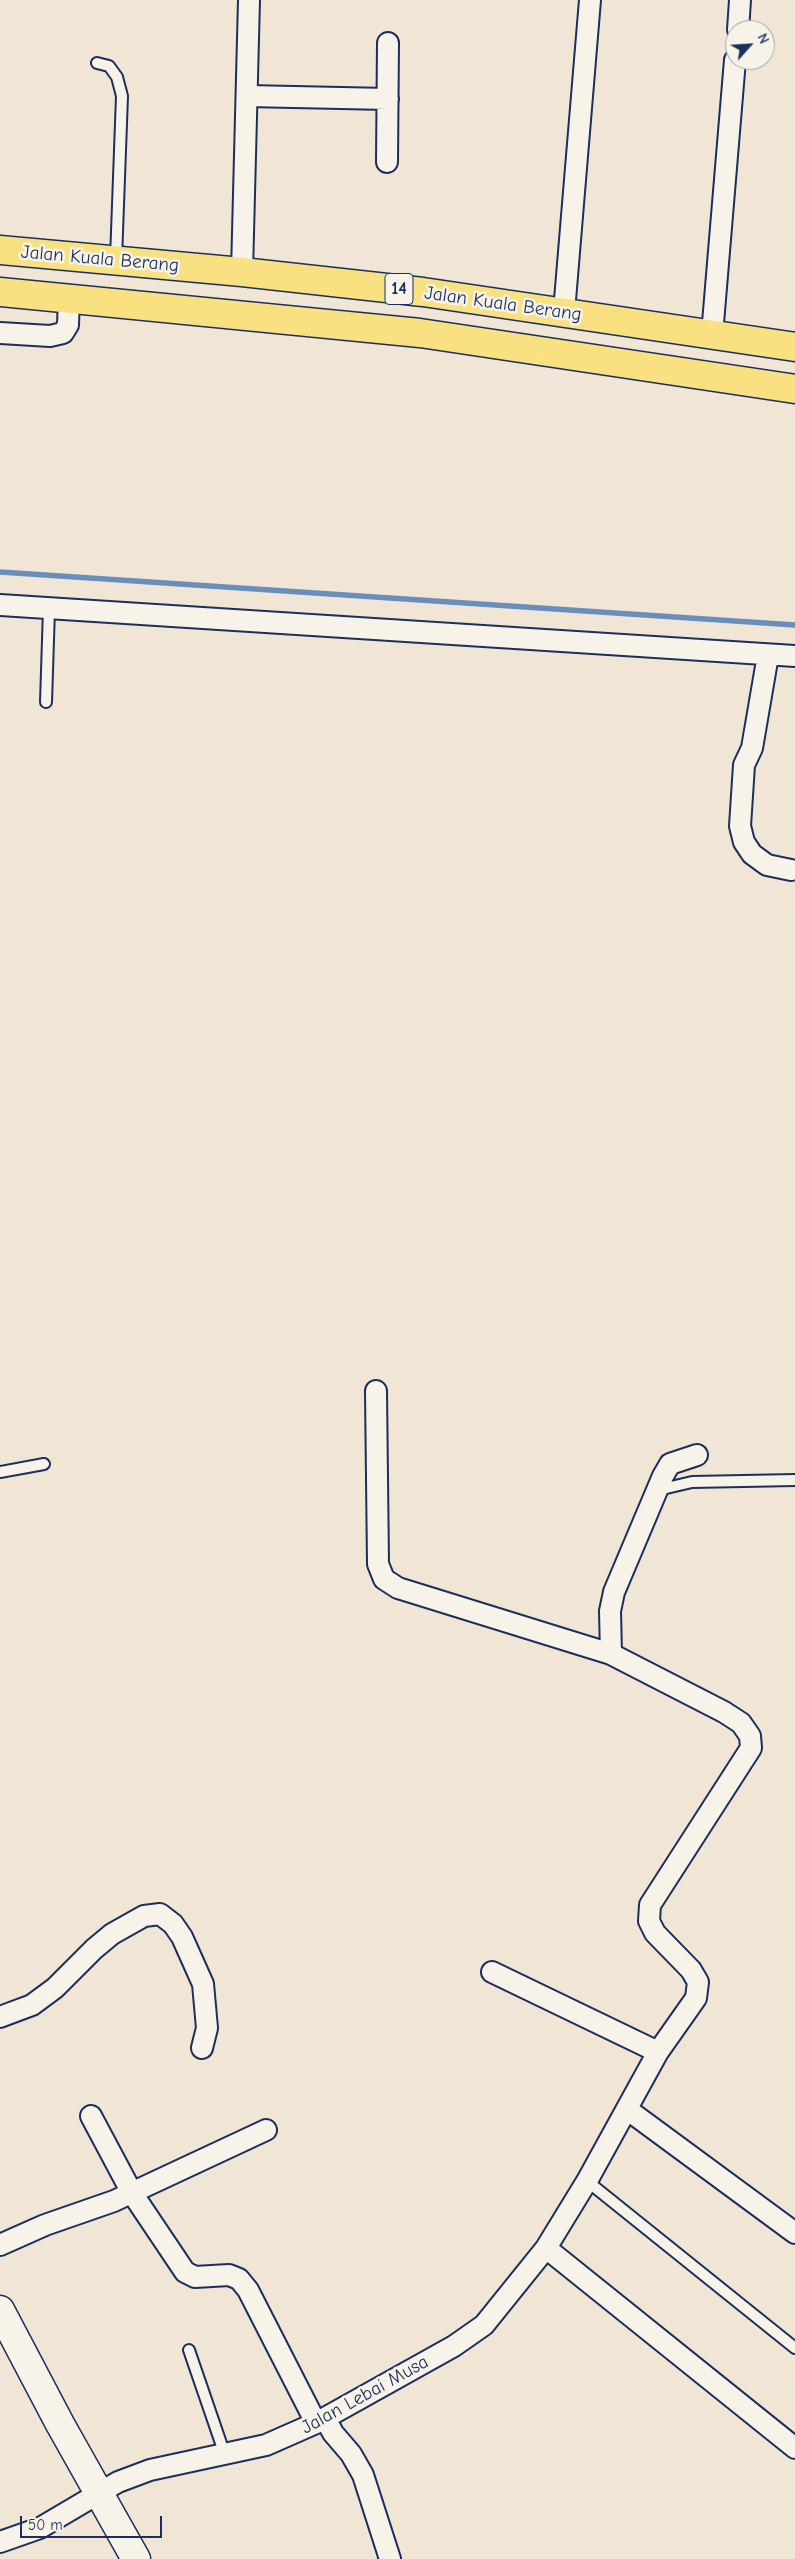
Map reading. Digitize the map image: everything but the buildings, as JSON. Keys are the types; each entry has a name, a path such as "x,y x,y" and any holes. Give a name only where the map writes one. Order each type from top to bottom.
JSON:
{"highway":[{"name":"Jalan Kuala Berang","path":"0,250 242,272 423,292 795,347"},
{"name":"14","path":"0,292 69,297 420,333 795,389"}],"main road":[{"path":"0,2310 98,2493 136,2559"}],"street":[{"path":"242,272 249,0"},
{"path":"564,312 590,0"},
{"path":"739,20 740,0"},
{"path":"387,162 388,43"},
{"path":"712,335 734,70"},
{"path":"247,96 388,100"},
{"path":"0,333 50,336 63,333 68,326 69,297"},
{"path":"0,605 795,656"},
{"path":"768,655 752,748 742,773 740,826 744,842 752,854 767,864 791,870"},
{"name":"Jalan Lebai Musa","path":"0,2542 40,2528 98,2493 150,2470 266,2445 321,2421 454,2346 484,2325 546,2248 587,2182 658,2052 696,1998 698,1982 692,1970 655,1933 649,1920 650,1905 751,1748 750,1736 741,1723 724,1712 610,1654 398,1588 384,1579 378,1564 376,1391"},
{"path":"610,1654 610,1612 614,1592 657,1490 670,1464 697,1455"},
{"path":"0,2017 32,2005 54,1988 94,1948 112,1934 144,1916 160,1914 173,1924 182,1937 203,1984 207,2028 202,2048"},
{"path":"492,1972 658,2052"},
{"path":"628,2110 795,2233"},
{"path":"91,2116 132,2193 185,2272 195,2277 229,2275 239,2280 248,2290 321,2421 352,2454 363,2476 390,2559"},
{"path":"0,2245 44,2225 132,2193 266,2130"},
{"path":"546,2248 795,2448"}],"lane":[{"path":"97,63 109,66 117,77 122,96 116,260"},
{"path":"46,702 49,609"},
{"path":"0,1472 44,1464"},
{"path":"657,1490 692,1482 795,1480"},
{"path":"587,2182 795,2348"},
{"path":"189,2350 225,2455"}],"waterway":[{"path":"0,572 795,625"}]}
